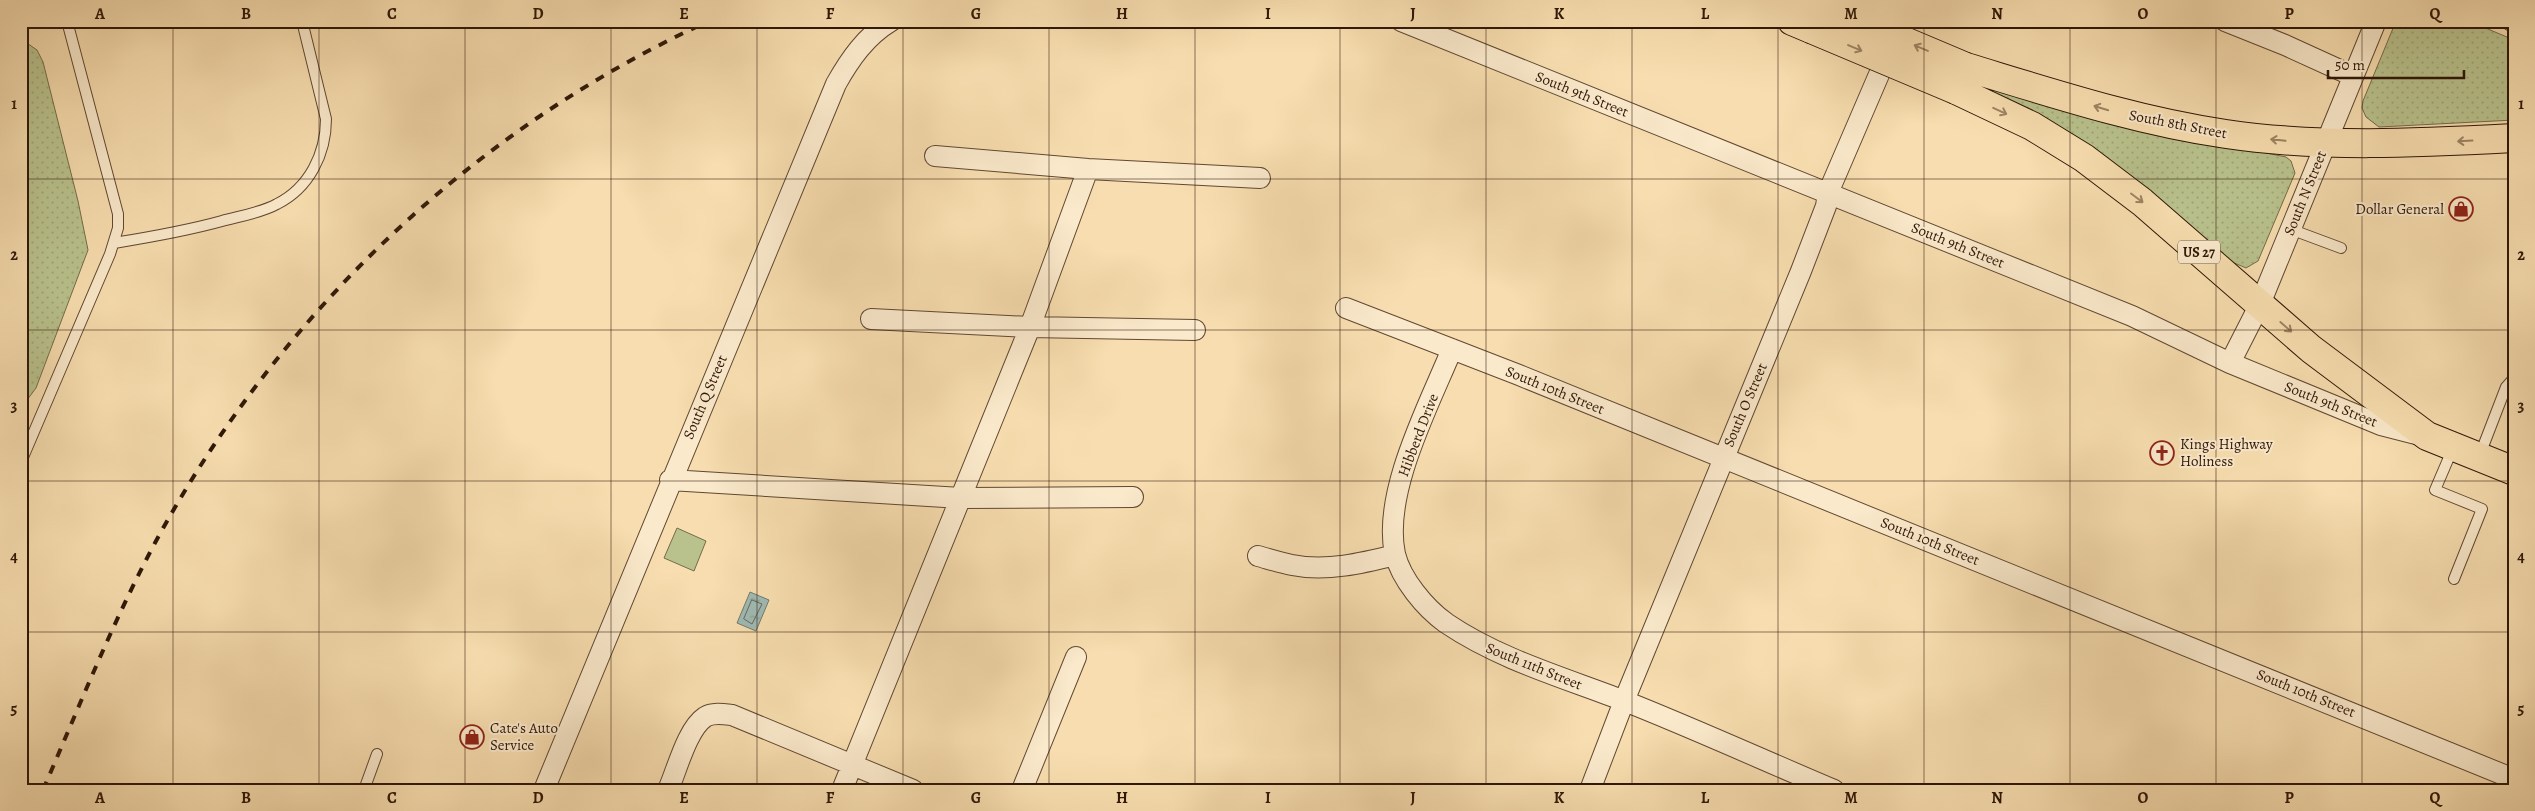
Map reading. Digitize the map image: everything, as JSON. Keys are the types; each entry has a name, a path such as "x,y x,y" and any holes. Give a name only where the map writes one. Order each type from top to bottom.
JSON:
{"highway":[{"name":"South 8th Street","path":"1857,21 1961,78 2112,112 2226,134 2283,141 2434,143 2514,138"},
{"name":"US 27","path":"1801,25 1961,78 2032,126 2084,158 2142,202 2311,349 2427,436"},
{"name":"South 9th Street","path":"2427,436 2479,457 2512,466"}],"street":[{"name":"South Q Street","path":"544,790 670,480 836,84 858,51 877,30 891,21"},
{"name":"South 9th Street","path":"1401,21 2132,316 2230,363 2381,425 2427,436"},
{"name":"South O Street","path":"1590,790 1624,701 1801,271 1826,206 1828,193 1902,21"},
{"path":"2225,21 2285,45 2353,76"},
{"name":"South N Street","path":"2230,363 2260,304 2376,21"},
{"path":"935,156 1088,170 1260,178"},
{"path":"842,790 1030,327 1088,170"},
{"name":"South 10th Street","path":"1346,308 1723,458 2514,779"},
{"path":"871,319 1030,327 1196,330"},
{"name":"Hibberd Drive","path":"1395,554 1395,508 1400,477 1452,349"},
{"path":"670,480 960,498 1133,497"},
{"path":"1258,556 1292,566 1318,568 1362,563 1395,554"},
{"name":"South 11th Street","path":"1395,554 1406,578 1423,601 1444,622 1480,644 1503,655 1624,701 1834,790"},
{"path":"1022,790 1076,657"},
{"path":"668,790 693,728 706,716 718,713 732,715 913,790"}],"lane":[{"path":"21,462 114,243 118,228 118,214 67,21"},
{"path":"114,243 181,233 260,211 277,204 294,193 306,180 322,152 326,135 326,119 302,21"},
{"path":"2290,229 2341,248"},
{"path":"2479,457 2506,387 2514,378"},
{"path":"2453,447 2435,490 2482,509 2454,579"},
{"path":"364,790 377,754"}],"green space":[{"path":"2396,21 2469,21 2514,40 2514,120 2379,127 2366,117 2362,108 2363,101"},
{"path":"21,39 37,50 43,62 78,201 88,250 36,388 21,408"},
{"path":"1980,83 2176,135 2286,157 2291,161 2295,173 2258,261 2246,268 2225,259 1978,86"},
{"path":"677,528 706,541 694,571 664,558"}],"water":[{"path":"750,592 769,600 756,631 737,623"}],"railway":[{"path":"43,790 111,633 156,541 206,458 262,379 323,305 390,236 463,173 540,116 623,65 709,21"}],"place":[{"name":"Dollar General","path":"2461,209"},
{"name":"Kings Highway Holiness","path":"2162,453"},
{"name":"Cate's Auto Service","path":"472,737"}]}
